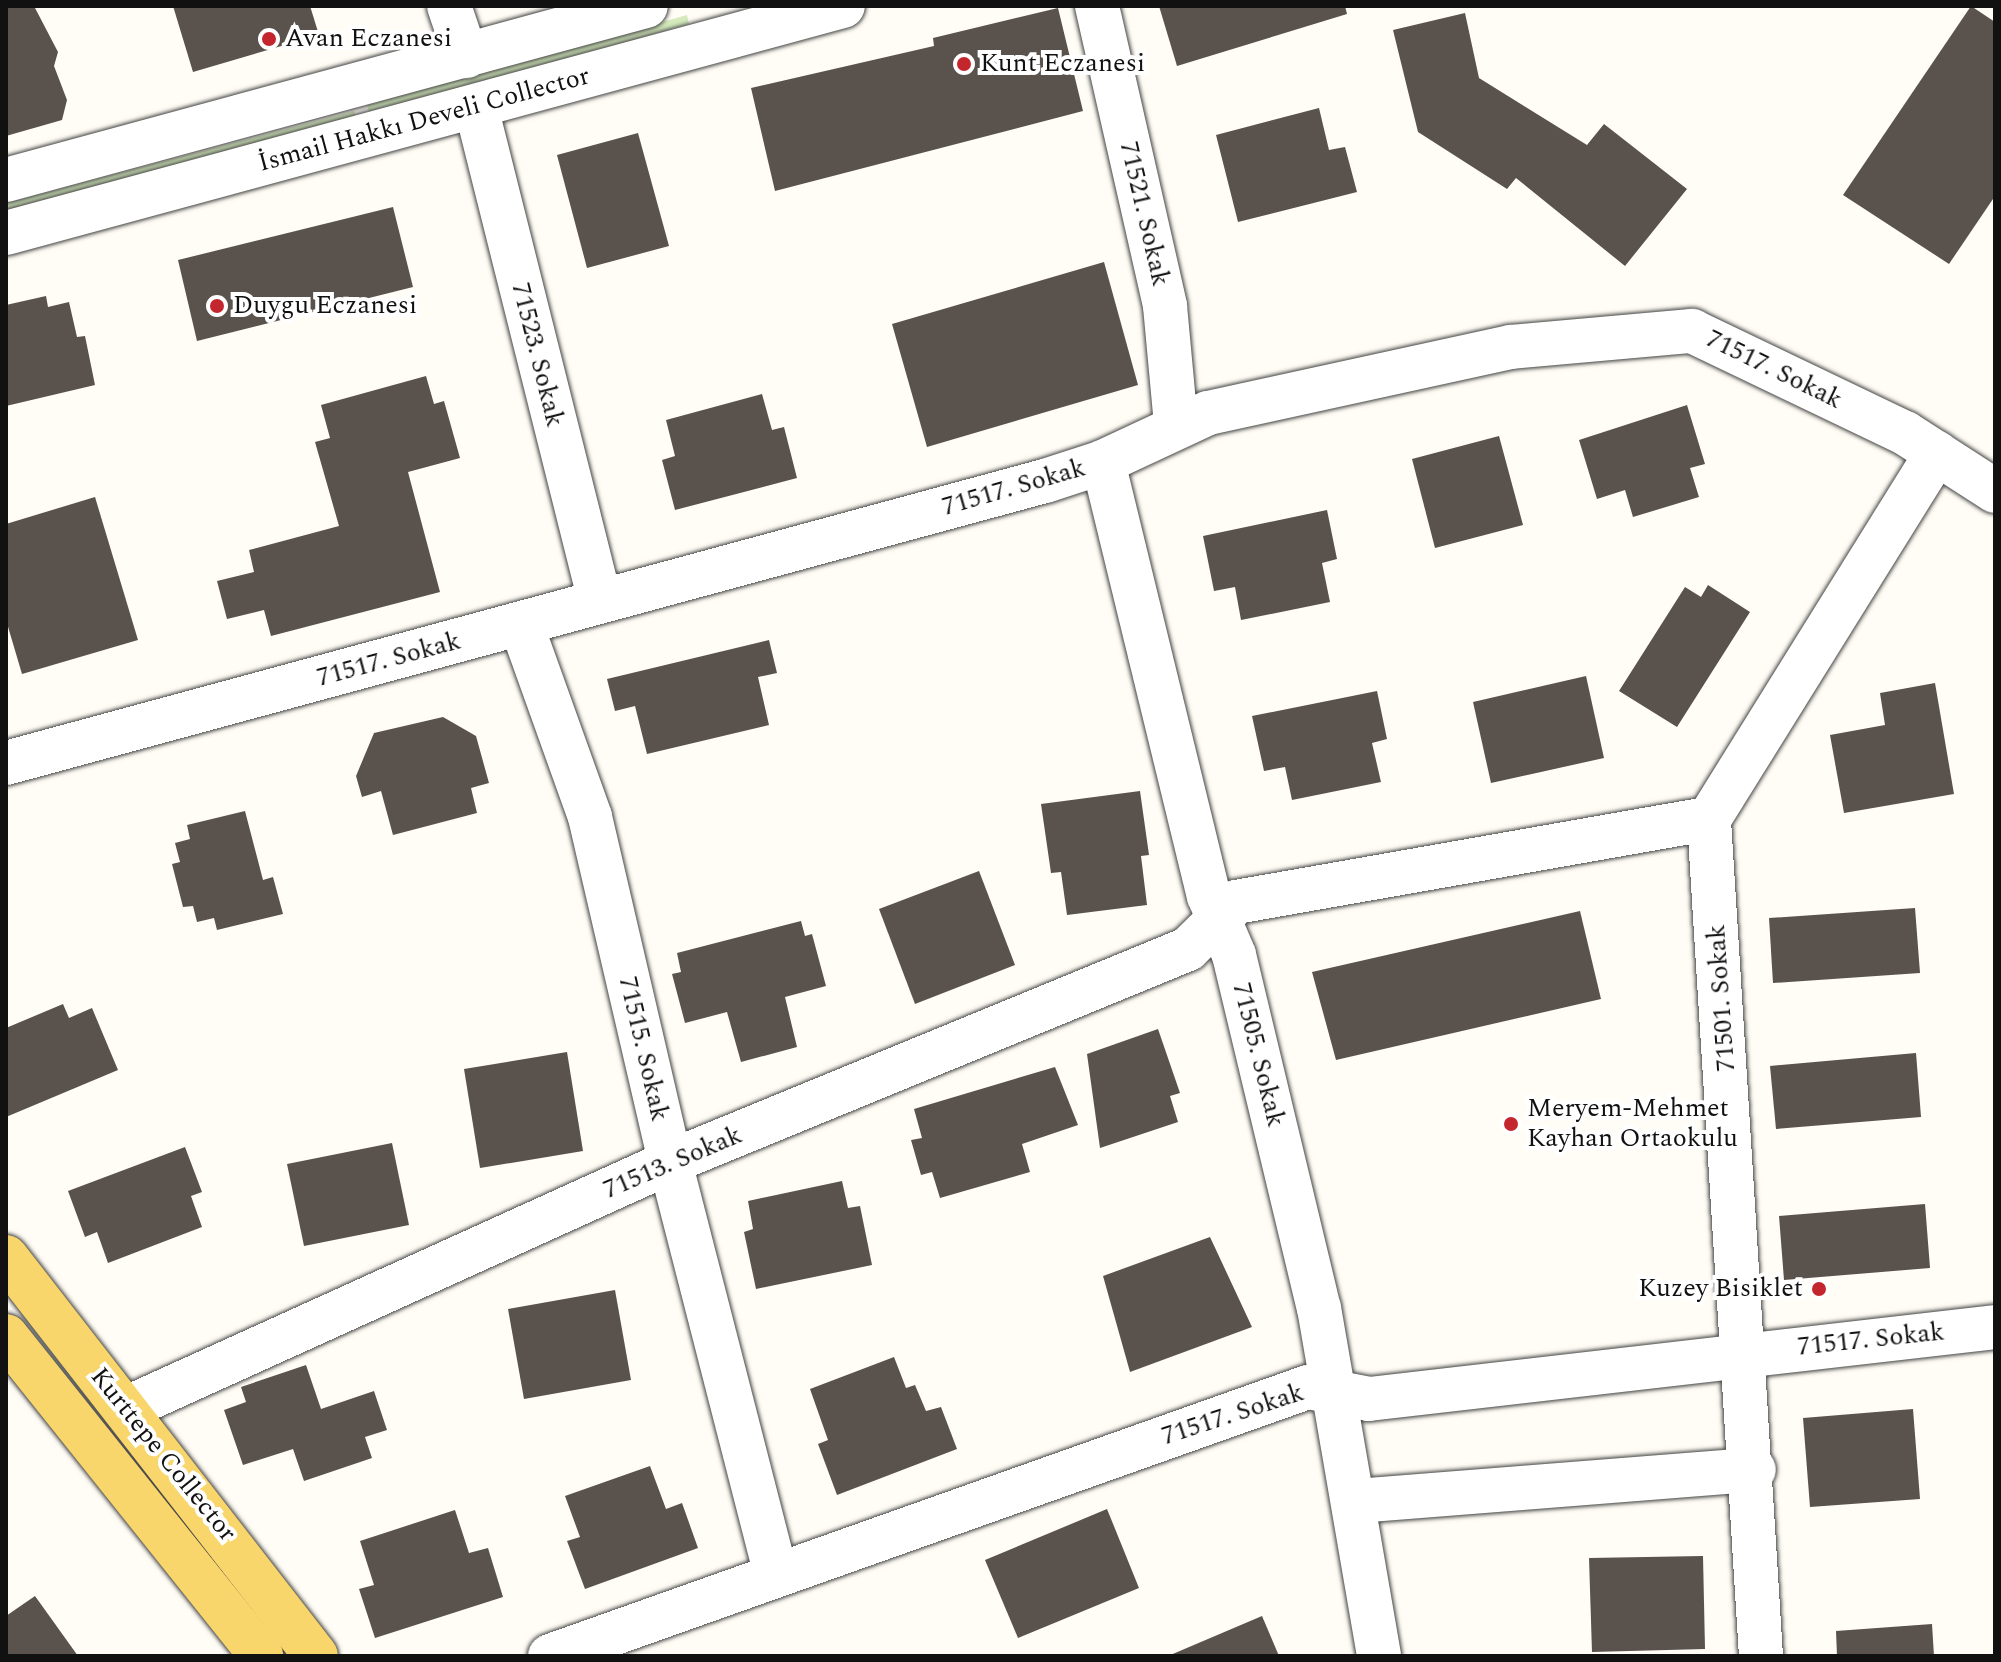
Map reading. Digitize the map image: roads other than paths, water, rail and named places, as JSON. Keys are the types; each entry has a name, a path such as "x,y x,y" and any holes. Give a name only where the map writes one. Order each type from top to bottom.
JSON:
{"main road":[{"name":"Kurttepe Collector","path":"6,1257 316,1656"},
{"name":"Kurttepe Collector","path":"6,1336 261,1656"}],"street":[{"path":"449,6 466,56"},
{"name":"İsmail Hakkı Develi Collector","path":"6,180 646,6"},
{"name":"İsmail Hakkı Develi Collector","path":"6,233 843,6"},
{"name":"71521. Sokak","path":"1097,6 1165,306 1176,424"},
{"name":"71523. Sokak","path":"476,107 600,601"},
{"name":"71517. Sokak","path":"6,763 1103,462 1176,424 1511,347 1692,331 1937,453 1995,491"},
{"path":"1709,819 1937,453"},
{"name":"71505. Sokak","path":"1103,462 1219,920 1238,971 1335,1392 1356,1501 1379,1656"},
{"name":"71515. Sokak","path":"521,624 590,817 670,1162 775,1572"},
{"name":"71513. Sokak","path":"125,1409 670,1162 1188,949 1236,902 1709,819"},
{"name":"71501. Sokak","path":"1709,819 1743,1353 1754,1470 1761,1656"},
{"name":"71517. Sokak","path":"550,1656 775,1572 1308,1387 1369,1399 1743,1353 1995,1327"},
{"path":"1356,1501 1754,1470"}],"place":[{"name":"Avan Eczanesi","path":"269,39"},
{"name":"Kunt Eczanesi","path":"964,64"},
{"name":"Duygu Eczanesi","path":"217,306"},
{"name":"Meryem-Mehmet Kayhan Ortaokulu","path":"1511,1124"},
{"name":"Kuzey Bisiklet","path":"1819,1289"}]}
